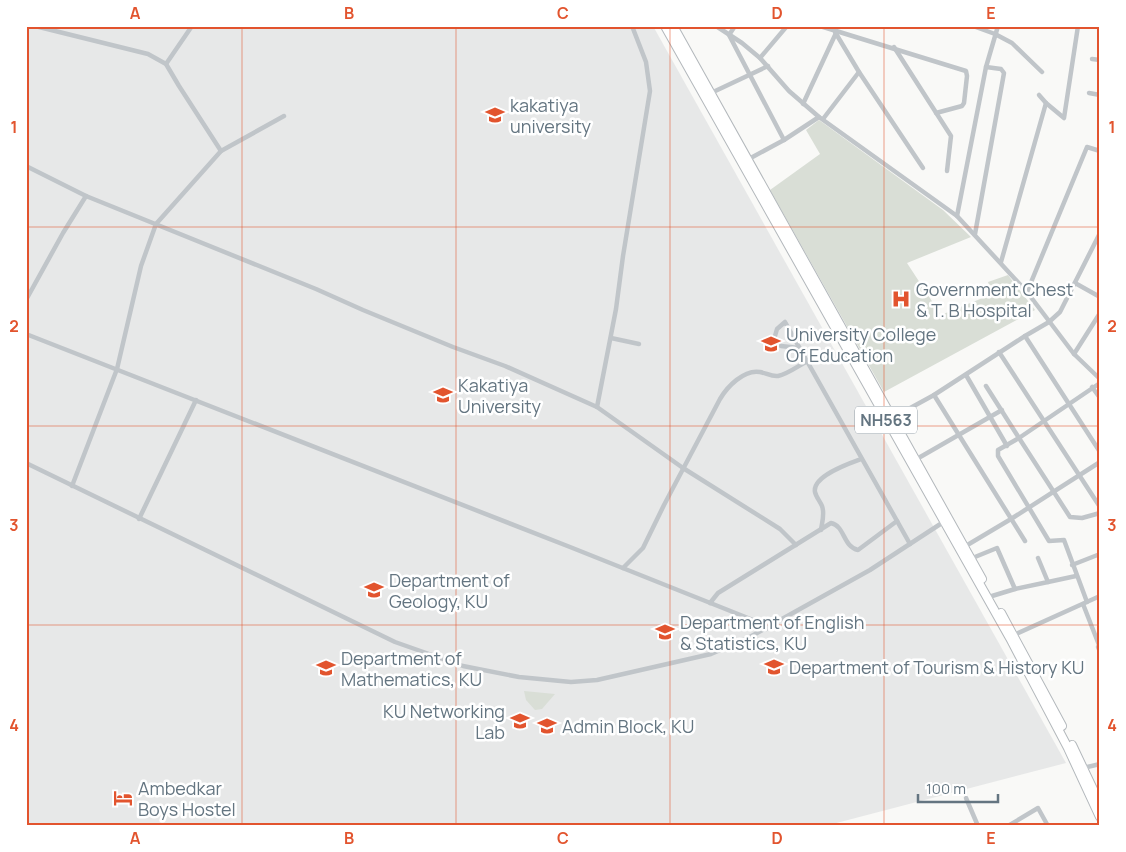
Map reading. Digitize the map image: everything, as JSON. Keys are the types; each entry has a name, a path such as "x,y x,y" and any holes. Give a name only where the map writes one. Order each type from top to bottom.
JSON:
{"highway":[{"name":"NH563","path":"665,26 946,521 1059,731 1100,817"},
{"name":"NH563","path":"673,26 892,418 946,521 964,547 1014,636 1100,804"}],"street":[{"path":"35,26 148,54 166,64 220,151"},
{"path":"166,64 192,26"},
{"path":"597,407 611,338 650,91 646,62 632,26"},
{"path":"716,26 760,58 803,104 957,216 1001,262 1027,292 1074,354 1100,381 1019,438 998,450 998,456 1049,541 1064,540 1100,652"},
{"path":"729,35 735,26"},
{"path":"760,58 787,26"},
{"path":"820,26 966,71 965,94 962,106 936,113"},
{"path":"974,26 1012,43 1042,72"},
{"path":"957,216 986,66 998,26"},
{"path":"1039,95 1064,118 1078,26"},
{"path":"834,31 923,168"},
{"path":"803,104 834,31"},
{"path":"729,35 784,140"},
{"path":"894,48 952,139 947,171"},
{"path":"1092,59 1100,60"},
{"path":"711,93 768,66"},
{"path":"975,234 1004,73 1001,69 986,66"},
{"path":"747,160 821,118 859,72"},
{"path":"1089,93 1100,95"},
{"path":"1001,262 1046,103"},
{"path":"72,486 117,369 141,266 156,224 220,151 284,116"},
{"path":"1027,292 1087,147 1100,151"},
{"path":"26,166 86,196 316,289 453,347 505,366 597,407 684,468 780,529 796,545"},
{"path":"26,300 86,196"},
{"path":"892,418 934,395 1049,322 1060,312 1100,233"},
{"path":"1075,283 1100,297"},
{"path":"1074,354 1100,313"},
{"path":"775,336 777,329 784,322 910,544"},
{"path":"26,334 623,568 763,624 766,629"},
{"path":"1025,336 1100,452"},
{"path":"611,338 639,344"},
{"path":"781,346 799,348"},
{"path":"999,352 1100,508"},
{"path":"623,568 643,548 720,400 731,385 750,372 780,376 806,362"},
{"path":"966,375 1007,446"},
{"path":"986,386 1070,517 1082,518 1100,513"},
{"path":"1092,387 1100,398"},
{"path":"934,395 1024,541"},
{"path":"139,519 196,400"},
{"path":"915,460 1002,410"},
{"path":"821,530 824,512 814,490 815,486 836,469 861,459"},
{"path":"964,547 1100,462"},
{"path":"26,464 395,642 463,666 519,677 571,682 597,680 711,654 766,629 870,570 946,521"},
{"path":"710,603 718,594 831,523 838,526 849,545 858,550 897,521"},
{"path":"970,559 997,548 1015,589"},
{"path":"1072,565 1100,554"},
{"path":"1038,558 1048,582"},
{"path":"992,596 1076,576"},
{"path":"1014,636 1100,596"},
{"path":"1083,768 1100,764"},
{"path":"966,798 978,826"},
{"path":"1008,826 1038,808 1048,826"},
{"path":"1018,820 1022,826"}],"shaded area":[{"name":"Kakatiya University","path":"26,26 653,26 1066,763 825,826 26,826"},
{"path":"819,120 943,210 971,237 907,263 941,315 985,297 991,290 988,282 1008,275 1035,310 884,392 770,190 820,154 806,130"},
{"path":"524,691 555,694 542,709 535,710 526,700"}],"place":[{"name":"kakatiya university","path":"495,115"},
{"name":"Government Chest & T. B Hospital","path":"901,299"},
{"name":"University College Of Education","path":"771,344"},
{"name":"Kakatiya University","path":"443,395"},
{"name":"Department of Geology, KU","path":"374,590"},
{"name":"Department of English & Statistics, KU","path":"665,632"},
{"name":"Department of Tourism & History KU","path":"774,667"},
{"name":"Department of Mathematics, KU","path":"326,668"},
{"name":"KU Networking Lab","path":"520,721"},
{"name":"Admin Block, KU","path":"547,726"},
{"name":"Ambedkar Boys Hostel","path":"123,798"}]}
